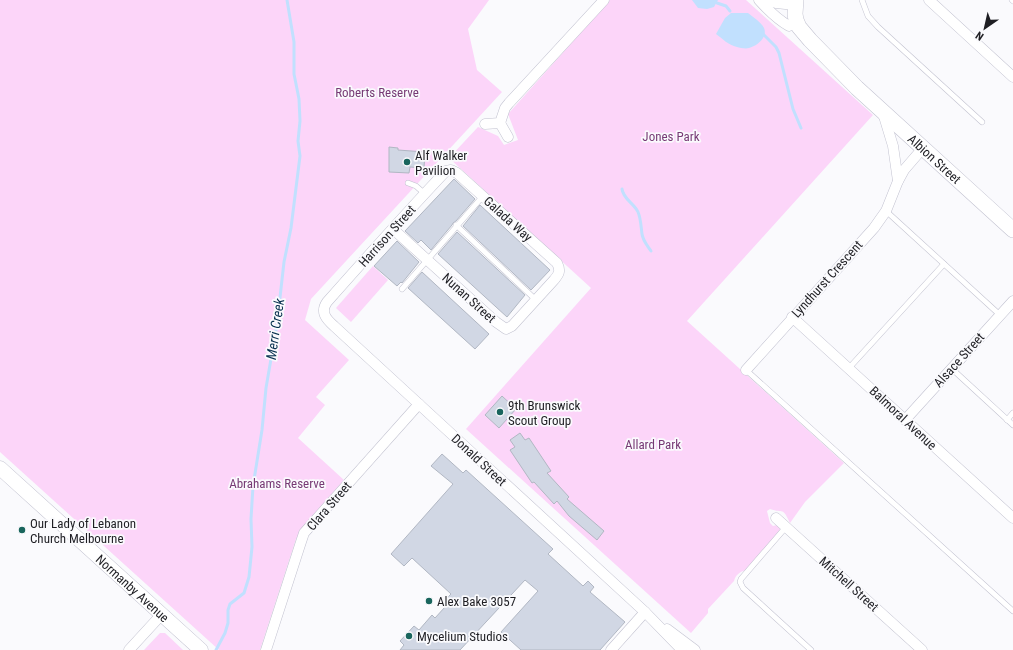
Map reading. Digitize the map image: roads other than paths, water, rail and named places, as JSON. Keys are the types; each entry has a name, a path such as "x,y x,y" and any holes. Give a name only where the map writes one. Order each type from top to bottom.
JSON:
{"main road":[{"path":"789,26 787,18 791,2"},
{"name":"Albion Street","path":"791,2 796,20 804,33 857,88"},
{"name":"Albion Street","path":"789,26 799,39 882,110 1013,230"},
{"name":"Normanby Avenue","path":"0,468 198,647"}],"street":[{"path":"508,137 500,123 505,108 604,0"},
{"name":"Albion Street","path":"760,0 768,10 789,26"},
{"path":"766,0 776,3 791,2"},
{"path":"929,0 1013,76"},
{"name":"Lyndhurst Crescent","path":"882,110 894,146 898,181"},
{"path":"485,124 500,123"},
{"name":"Lyndhurst Crescent","path":"746,370 792,317 874,228 886,211 904,170 923,148"},
{"name":"Harrison Street","path":"325,304 446,171 451,170"},
{"name":"Galada Way","path":"451,170 457,173 557,263 560,273"},
{"name":"Nunan Street","path":"393,229 496,322 506,329 512,326 560,273"},
{"name":"Alsace Street","path":"905,420 1013,301"},
{"name":"Donald Street","path":"325,304 323,310 328,320 645,612 682,650"},
{"name":"Balmoral Avenue","path":"792,317 1013,518"},
{"name":"Clara Street","path":"266,650 304,534 419,404"},
{"name":"Mitchell Street","path":"776,518 922,650"},
{"path":"611,650 645,612"},
{"name":"Donald Street","path":"645,612 695,650"},
{"path":"129,650 162,614"}],"lane":[{"path":"862,0 868,16 878,27 982,122"},
{"path":"408,183 416,186 425,194"},
{"path":"402,288 483,196"},
{"path":"886,211 1000,315"},
{"path":"456,225 536,300"},
{"path":"849,368 944,264"},
{"path":"951,368 1013,425"},
{"path":"746,370 1013,611"},
{"path":"1007,420 1013,413"},
{"path":"786,526 741,579 740,585 811,650"}],"water":[{"path":"692,0 718,0 714,7 707,9 698,8"},
{"path":"731,13 748,13 759,22 765,31 761,41 752,47 741,48 731,45 716,34 725,18"}],"waterway":[{"name":"Merri Creek","path":"216,650 225,633 228,623 228,610 230,604 244,593 249,577 252,547 251,519 253,486 262,430 266,388 277,324 284,262 291,228 300,156 298,141 300,121 299,99 294,74 294,42 287,0"},
{"path":"717,3 726,6 730,11"},
{"path":"762,33 776,47 779,53 793,109 801,128"},
{"path":"622,189 624,196 638,212 643,239 651,251"}],"place":[{"name":"Alf Walker Pavilion","path":"407,162"},
{"name":"9th Brunswick Scout Group","path":"500,412"},
{"name":"Our Lady of Lebanon Church Melbourne","path":"22,530"},
{"name":"Alex Bake 3057","path":"429,601"},
{"name":"Mycelium Studios","path":"409,636"}],"park label":[{"name":"Roberts Reserve","path":"377,92"},
{"name":"Jones Park","path":"671,136"},
{"name":"Allard Park","path":"653,444"},
{"name":"Abrahams Reserve","path":"277,483"}]}
